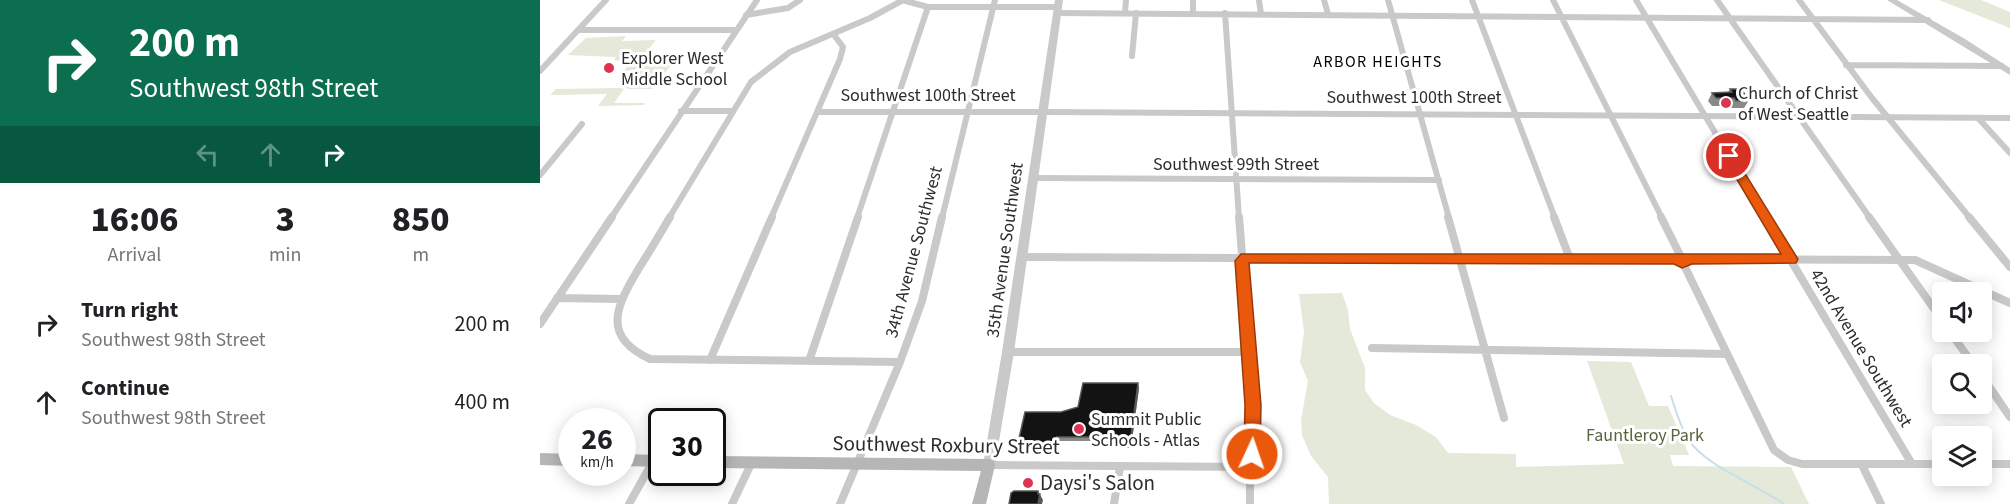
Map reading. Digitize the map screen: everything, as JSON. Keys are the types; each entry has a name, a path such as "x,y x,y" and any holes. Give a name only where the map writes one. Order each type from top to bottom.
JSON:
{"main road":[{"path":"540,459 558,460"},
{"name":"Southwest Roxbury Street","path":"726,462 989,465"},
{"name":"35th Avenue Southwest","path":"980,504 989,465"}],"street":[{"path":"540,71 606,0"},
{"path":"540,324 757,0"},
{"path":"746,15 794,6 800,0"},
{"path":"900,362 650,359 637,354 627,346 620,336 617,312 621,298 746,89 768,68 790,52 834,35 902,0 928,7 994,3 1058,6 1125,13 1928,20"},
{"path":"1125,13 1126,0"},
{"path":"1193,0 1193,13"},
{"path":"1259,0 1261,14"},
{"path":"1324,0 1328,14"},
{"path":"1388,0 1504,418"},
{"path":"1472,0 1569,259"},
{"path":"1553,0 1774,450 1781,456 1802,464 1932,464"},
{"name":"42nd Avenue Southwest","path":"1636,0 1912,464"},
{"path":"1717,0 1932,306"},
{"path":"1799,0 1846,65 2010,267"},
{"path":"1891,0 1928,20 2010,72"},
{"name":"34th Avenue Southwest","path":"840,504 900,362 922,301 994,3"},
{"name":"35th Avenue Southwest","path":"989,465 1008,351 1058,6"},
{"path":"809,361 928,7"},
{"path":"1132,56 1136,13"},
{"path":"1225,14 1254,441 1250,467 1250,504"},
{"path":"578,30 735,30"},
{"path":"710,360 843,52 843,47 834,35"},
{"path":"1846,65 2002,66"},
{"path":"681,111 732,111"},
{"name":"Southwest 100th Street","path":"818,112 2010,118"},
{"path":"1978,118 2010,153"},
{"path":"540,175 582,124"},
{"path":"540,160 552,160"},
{"name":"Southwest 99th Street","path":"1034,178 1439,180"},
{"path":"1022,257 1900,260 1925,263 2010,303"},
{"path":"557,298 621,298"},
{"path":"540,306 552,306"},
{"path":"1372,348 1727,354"},
{"path":"1008,351 1249,352"},
{"path":"1992,391 2010,417"},
{"path":"732,504 752,462"},
{"path":"1992,464 2010,464"},
{"name":"Southwest Roxbury Street","path":"989,465 1250,467"},
{"path":"1862,465 1881,504"},
{"path":"1114,504 1120,467"},
{"path":"628,504 648,474"}],"green space":[{"path":"1939,0 1981,0 2010,12 2010,28"},
{"path":"626,36 622,41 656,40 639,61 675,60 652,89 628,89 624,86 636,71 624,71 630,62 614,60 616,57 568,55 586,38"},
{"path":"556,89 624,89 614,103 645,103 644,105 598,106 607,94 550,95"},
{"name":"Fauntleroy Park","path":"1342,293 1348,310 1350,329 1365,368 1365,390 1374,403 1390,415 1416,425 1436,437 1448,453 1516,454 1516,467 1624,464 1587,361 1631,362 1649,406 1668,406 1689,455 1670,455 1673,466 1791,467 1809,504 1329,504 1328,477 1311,456 1302,435 1301,420 1308,381 1300,362 1304,332 1299,294"}],"building":[{"path":"1730,89 1741,89 1749,100 1716,98 1712,93 1732,92"},
{"name":"Summit Public Schools - Atlas","path":"1083,383 1138,383 1130,444 1110,444 1111,437 1057,437 1055,447 1017,447 1025,412 1061,412 1078,407"},
{"path":"1038,491 1040,494 1038,504 1009,504 1011,493"}],"waterway":[{"path":"1671,396 1683,429 1696,449 1718,466 1784,504"}],"place":[{"name":"Explorer West Middle School","path":"609,68"},
{"name":"Church of Christ of West Seattle","path":"1726,103"},
{"name":"Summit Public Schools - Atlas","path":"1079,429"},
{"name":"Daysi's Salon","path":"1028,483"}],"district":[{"name":"ARBOR HEIGHTS","path":"1378,62"}],"route":[{"path":"1252,454 1253,405 1242,261 1246,258 1677,259 1682,263 1686,262 1686,259 1791,259 1729,156"}]}
